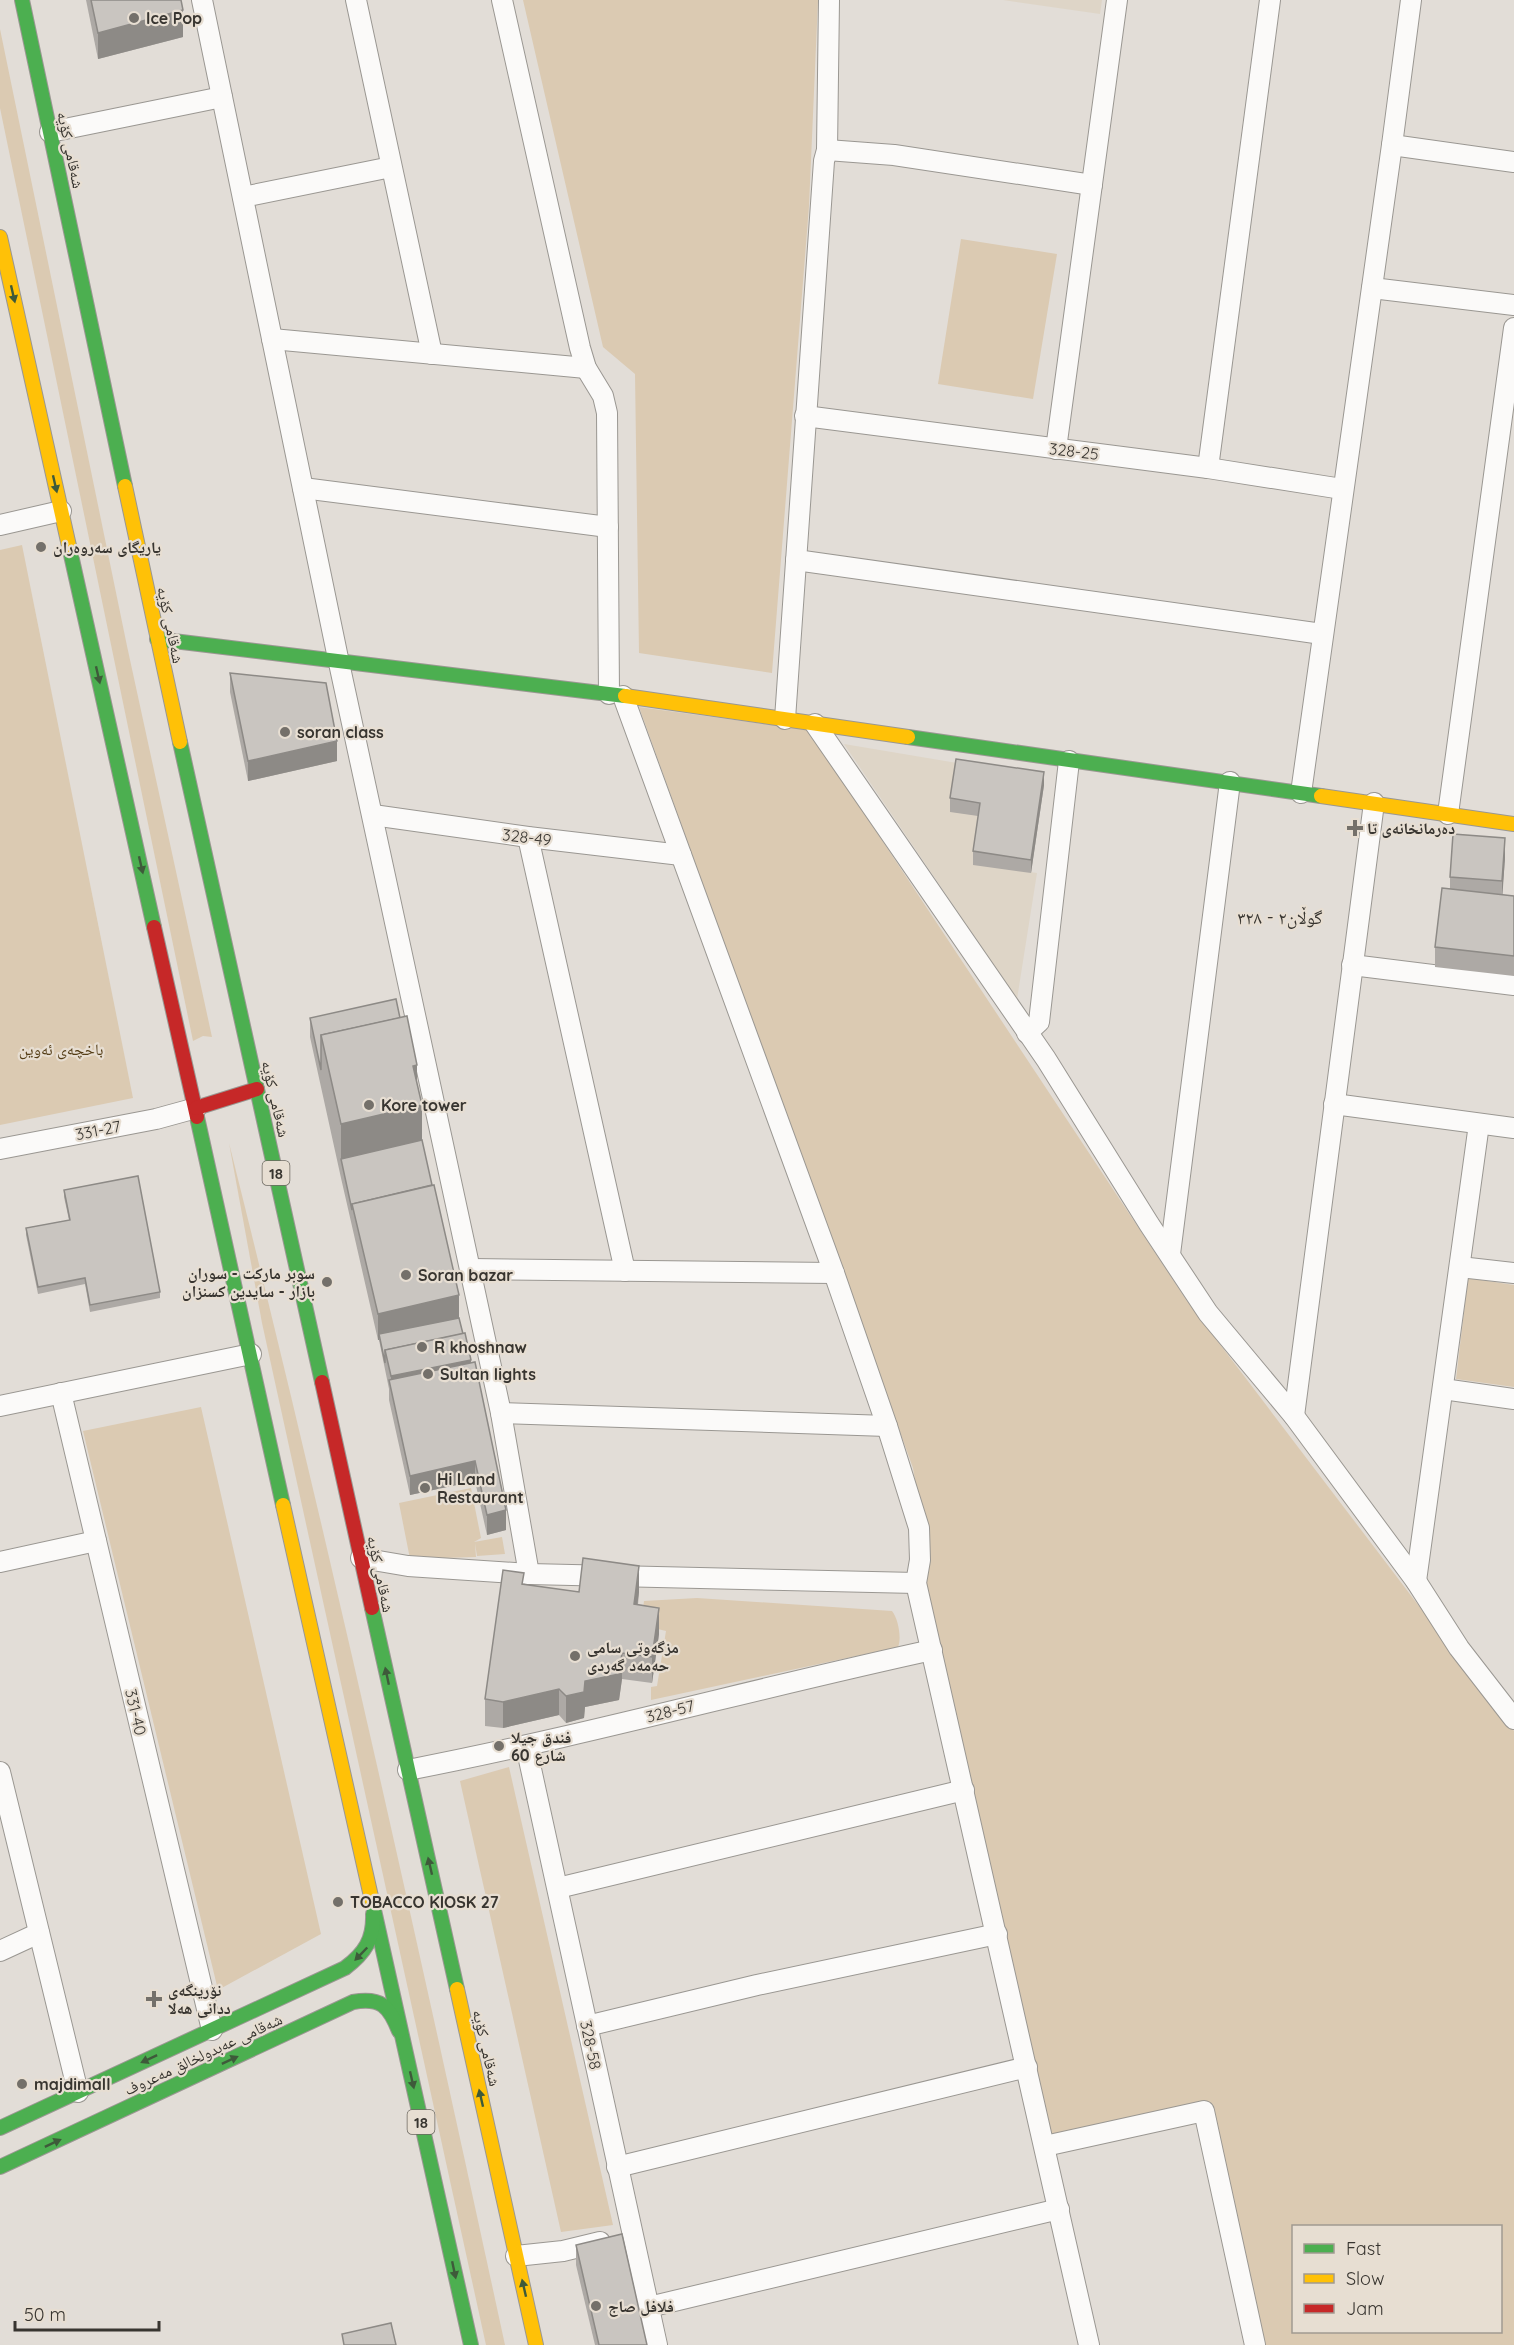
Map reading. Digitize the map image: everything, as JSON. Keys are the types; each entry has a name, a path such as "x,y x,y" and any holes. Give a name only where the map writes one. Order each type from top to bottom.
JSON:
{"main road":[{"name":"شەقامی کۆیە","path":"22,0 157,639 536,2345"},
{"name":"18","path":"0,237 471,2345"},
{"path":"157,639 616,695 1514,824"},
{"path":"196,1108 257,1089"},
{"name":"شەقامی عەبدولخالق مەعروف","path":"0,2168 254,2030 345,1968 363,1955 370,1943 372,1900"},
{"name":"شەقامی عەبدولخالق مەعروف","path":"0,2128 212,2030 254,2030 365,1999 376,2000 386,2006 394,2018 403,2041"}],"street":[{"path":"202,0 339,663 501,1413 529,1574"},
{"path":"356,0 432,354"},
{"path":"502,0 586,368 603,396 607,413 608,527 616,695 681,855 834,1273 887,1426 919,1528 920,1560 916,1583 1089,2345"},
{"path":"785,719 805,416 827,150 829,0"},
{"path":"1056,449 1117,0"},
{"path":"1208,468 1270,0"},
{"path":"1300,793 1411,0"},
{"path":"50,132 222,98"},
{"path":"1392,145 1514,162"},
{"path":"827,150 894,155 1092,185"},
{"path":"243,197 391,167"},
{"path":"1372,288 1514,305"},
{"path":"1448,814 1514,328"},
{"path":"272,339 586,368"},
{"name":"328-25","path":"805,416 1208,468 1342,489"},
{"path":"303,488 608,527"},
{"path":"0,525 61,512"},
{"path":"796,560 1322,634"},
{"path":"815,724 1046,1059 1149,1224 1208,1313 1294,1416 1416,1581 1459,1648 1514,1719"},
{"path":"1027,1033 1039,1022 1068,761"},
{"path":"1170,1254 1230,782"},
{"path":"1294,1416 1374,803"},
{"name":"328-49","path":"373,815 528,837 681,855"},
{"path":"528,837 625,1271"},
{"path":"1352,965 1514,985"},
{"path":"1334,1104 1514,1128"},
{"name":"331-27","path":"0,1149 156,1119 196,1108"},
{"path":"1416,1581 1479,1124"},
{"path":"1460,1267 1514,1274"},
{"path":"471,1269 834,1273"},
{"path":"0,1406 251,1354"},
{"path":"1443,1389 1514,1399"},
{"name":"331-40","path":"61,1393 212,2030"},
{"path":"501,1413 887,1426"},
{"path":"0,1562 96,1541"},
{"path":"361,1558 408,1566 529,1574 916,1583"},
{"name":"328-57","path":"408,1770 526,1746 804,1678 932,1650"},
{"name":"328-58","path":"526,1746 657,2345"},
{"path":"0,1772 78,2092"},
{"path":"558,1888 964,1790"},
{"path":"0,1951 39,1933"},
{"path":"587,2026 757,1985 997,1934"},
{"path":"617,2167 1027,2067"},
{"path":"1045,2146 1204,2111 1255,2345"},
{"path":"649,2307 1059,2209"},
{"path":"516,2256 563,2251 632,2234"}],"shaded area":[{"path":"1003,0 1102,0 1100,14"},
{"path":"844,744 957,763 980,816 973,864 1037,873 1017,999"}],"green space":[{"path":"523,0 818,0 809,206 772,673 639,653 635,374 603,347"},
{"path":"0,29 127,646 212,1037 203,1036 193,1041 0,108"},
{"path":"961,239 1057,254 1033,399 938,384"},
{"name":"باخچەی ئەوین","path":"22,545 133,1098 0,1125 0,550"},
{"path":"639,707 809,730 1187,1301 1514,1731 1514,2345 1253,2345 1198,2106 1047,2136 915,1577 928,1556 913,1468"},
{"path":"229,1143 372,1743 505,2345 486,2345 262,1323"},
{"path":"1468,1278 1514,1285 1514,1387 1456,1379"},
{"path":"201,1407 321,1934 218,1990 83,1431"},
{"path":"471,1488 481,1538 474,1542 502,1537 505,1554 477,1556 475,1543 476,1557 410,1559 399,1503"},
{"path":"697,1598 892,1611 899,1628 900,1639 898,1647 651,1700 651,1687 657,1686 666,1631 641,1625 644,1601"},
{"path":"509,1767 613,2225 561,2232 460,1781"}],"building":[{"path":"91,0 181,0 183,10 98,33"},
{"name":"soran class","path":"230,673 326,683 337,741 248,761"},
{"path":"956,759 1044,772 1031,860 973,851 980,803 950,798"},
{"path":"1453,834 1505,838 1502,881 1450,877"},
{"path":"1442,888 1514,896 1514,956 1435,947"},
{"path":"396,999 400,1018 321,1035 321,1070 310,1018"},
{"path":"407,1016 417,1065 413,1066 422,1105 341,1124 321,1035"},
{"path":"422,1140 432,1185 352,1204 352,1210 341,1159"},
{"path":"138,1176 160,1292 90,1305 85,1278 38,1287 26,1228 70,1220 64,1190"},
{"name":"Soran bazar","path":"434,1185 459,1295 378,1314 352,1204"},
{"path":"459,1318 463,1334 385,1350 385,1363 379,1334"},
{"name":"R khoshnaw","path":"465,1333 471,1360 391,1376 385,1350"},
{"path":"475,1362 506,1510 487,1515 475,1461 410,1476 389,1380"},
{"name":"مزگەوتی سامی حەمەد گەردی","path":"583,1558 639,1566 634,1604 659,1608 652,1657 622,1653 619,1674 585,1681 584,1692 566,1696 559,1689 503,1702 485,1699 503,1570 524,1573 522,1584 579,1592"},
{"path":"622,2234 647,2345 599,2345 576,2245"},
{"path":"391,2323 396,2345 344,2345 342,2334"}],"traffic: fast":[{"path":"22,0 125,486"},
{"path":"69,546 154,927"},
{"path":"157,639 625,696"},
{"path":"908,737 1321,796"},
{"path":"180,742 322,1382"},
{"path":"197,1117 283,1505"},
{"path":"372,1608 457,1989"},
{"path":"372,1901 471,2345"},
{"path":"0,2128 345,1968 367,1945 372,1931 373,1914"},
{"path":"0,2167 353,2002 371,2001 383,2005 392,2015 399,2031"}],"traffic: slow":[{"path":"0,237 69,546"},
{"path":"125,486 180,742"},
{"path":"625,696 908,737"},
{"path":"1321,796 1514,824"},
{"path":"283,1505 372,1901"},
{"path":"457,1989 536,2345"}],"traffic: jam":[{"path":"154,927 197,1117"},
{"path":"196,1108 257,1089"},
{"path":"322,1382 372,1608"}],"place":[{"name":"Ice Pop","path":"134,18"},
{"name":"یاریگای سەروەران","path":"41,547"},
{"name":"soran class","path":"285,732"},
{"name":"دەرمانخانەی تا","path":"1355,828"},
{"name":"Kore tower","path":"369,1105"},
{"name":"Soran bazar","path":"406,1275"},
{"name":"سوبر ماركت - سوران بازار - سايدين كسنزان","path":"327,1282"},
{"name":"R khoshnaw","path":"422,1347"},
{"name":"Sultan lights","path":"428,1374"},
{"name":"Hi Land Restaurant","path":"425,1488"},
{"name":"مزگەوتی سامی حەمەد گەردی","path":"575,1656"},
{"name":"فندق جيلا شارع 60","path":"499,1746"},
{"name":"TOBACCO KIOSK 27","path":"338,1902"},
{"name":"نۆرینگەی ددانی هەلا","path":"154,1999"},
{"name":"majdimall","path":"22,2084"},
{"name":"فلافل صاج","path":"596,2306"}],"district":[{"name":"گوڵان٢ - ٣٢٨","path":"1280,917"}]}
